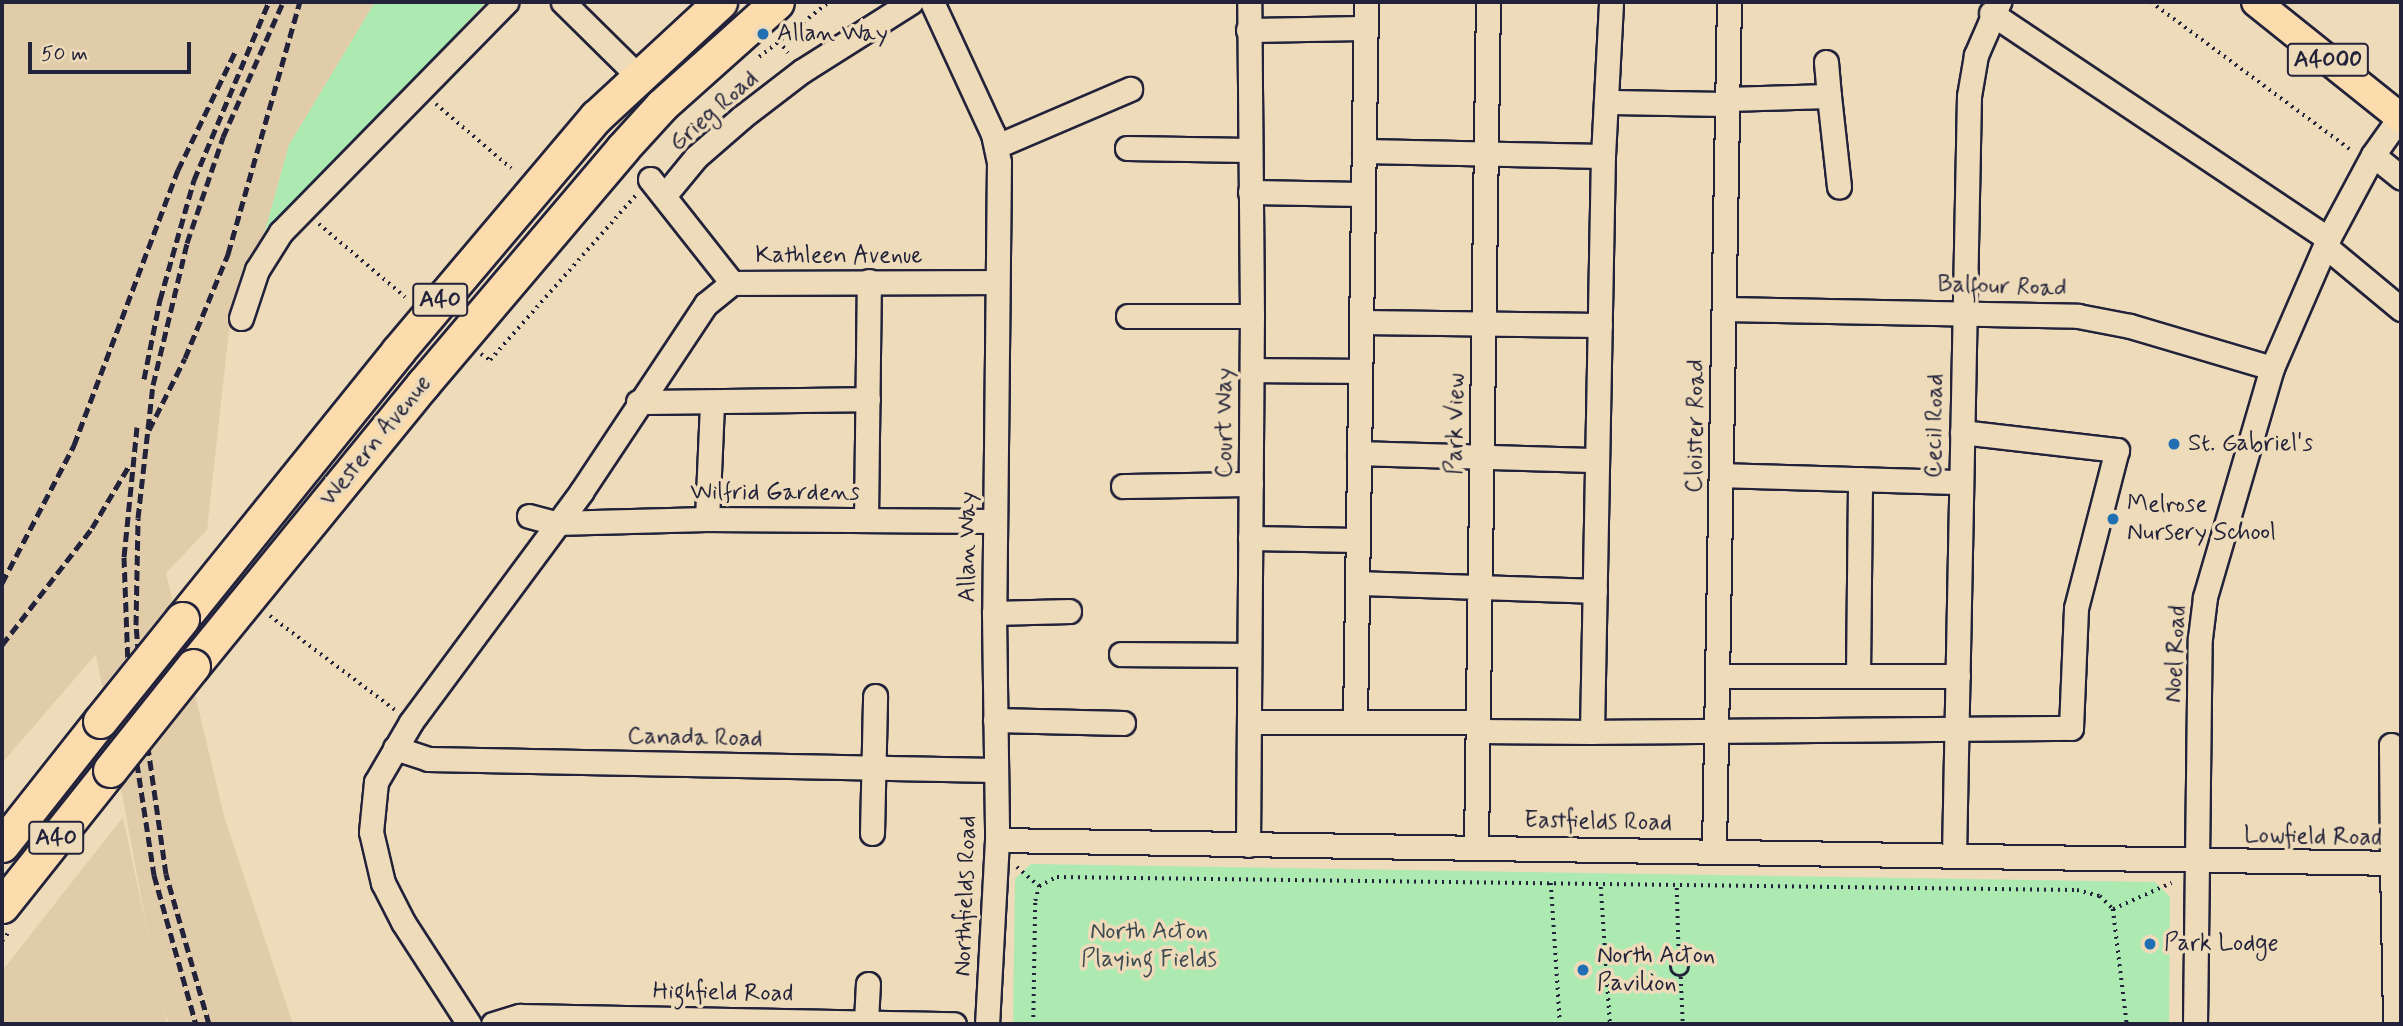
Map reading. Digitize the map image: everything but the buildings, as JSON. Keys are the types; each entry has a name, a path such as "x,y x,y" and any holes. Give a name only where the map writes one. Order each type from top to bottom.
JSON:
{"highway":[{"name":"Western Avenue","path":"2,845 398,351 636,75 720,2"},
{"name":"Western Avenue","path":"2,906 422,384 622,149 662,106 778,2"}],"main road":[{"name":"A4000","path":"2256,2 2401,118"}],"street":[{"path":"241,318 257,270 301,209 506,2"},
{"path":"563,2 636,75"},
{"name":"Grieg Road","path":"657,187 802,71 911,2"},
{"name":"Allan Way","path":"932,2 997,146 995,770"},
{"name":"Court Way","path":"1248,845 1252,370 1249,2"},
{"path":"1355,721 1366,2"},
{"name":"Park View","path":"1476,847 1488,2"},
{"path":"1592,732 1603,156 1609,102 1611,2"},
{"name":"Cloister Road","path":"1714,850 1729,2"},
{"path":"1995,7 2327,243 2401,309"},
{"name":"Cecil Road","path":"1954,856 1962,311 1969,96 1976,55 1995,7"},
{"path":"1248,30 1366,28"},
{"path":"1826,62 1839,186"},
{"path":"997,146 1130,89"},
{"path":"1609,102 1727,102 1829,96"},
{"name":"Noel Road","path":"2195,1024 2200,638 2205,597 2272,368 2327,243 2371,159 2401,118"},
{"path":"1127,148 1249,150"},
{"path":"1364,150 1603,156"},
{"path":"2371,159 2401,178"},
{"name":"Kathleen Avenue","path":"657,187 732,283 996,282"},
{"path":"1250,192 1363,194"},
{"path":"866,519 869,281"},
{"path":"469,1024 403,922 375,858 371,808 376,782 411,722 555,523 581,492 638,402 706,304 732,283"},
{"name":"Balfour Road","path":"1724,309 1962,311 2078,316 2130,326 2272,368"},
{"path":"1128,316 1252,316"},
{"path":"1361,322 1600,325"},
{"path":"1252,370 1360,371"},
{"path":"638,402 868,399"},
{"path":"707,519 712,403"},
{"path":"1249,722 1355,721 1592,732 2071,728 2076,608 2117,450 1962,432"},
{"path":"1359,453 1597,460"},
{"path":"1721,475 1961,482"},
{"path":"1857,677 1860,479"},
{"path":"1123,486 1251,484"},
{"name":"Wilfrid Gardens","path":"529,516 555,523 707,519 995,521"},
{"path":"1250,538 1358,540"},
{"path":"1358,583 1595,591"},
{"path":"994,613 1069,611"},
{"path":"1121,654 1249,655"},
{"path":"1717,676 1958,677"},
{"path":"872,833 875,696"},
{"path":"995,720 1123,723"},
{"path":"2391,745 2392,863"},
{"name":"Canada Road","path":"395,748 428,759 995,770"},
{"name":"Northfields Road","path":"987,1024 997,840 995,770"},
{"name":"Eastfields Road","path":"997,840 1714,850 2199,861"},
{"name":"Lowfield Road","path":"2199,861 2392,863 2395,1024"},
{"path":"866,1021 868,984"},
{"name":"Highfield Road","path":"493,1024 520,1016 954,1024"}],"path":[{"path":"2151,2 2371,159"},
{"path":"418,88 511,168"},
{"path":"489,360 599,236 657,187"},
{"path":"301,209 405,297"},
{"path":"592,230 599,236"},
{"path":"266,614 411,722"},
{"path":"2113,909 2162,889 2199,861"},
{"path":"1033,1024 1035,901 1046,880 2073,890 2100,896 2113,909 2127,1024"},
{"path":"1551,883 1560,1024"},
{"path":"1601,886 1610,1024"},
{"path":"1676,888 1679,958 1671,968 1681,976"},
{"path":"1863,890 1863,897"},
{"path":"2072,896 2073,890"},
{"path":"1679,958 1689,966 1681,976 1683,1024"}],"shaded area":[{"path":"2,2 375,2 289,145 261,245 229,330 207,530 166,573 224,816 293,1024 169,1024 160,999 96,654 2,763"},
{"path":"123,817 167,1024 2,1024 2,971"}],"green space":[{"path":"375,2 486,2 261,245 289,145"},
{"name":"North Acton Playing Fields","path":"1031,864 2155,882 2170,897 2169,1024 1013,1024 1015,879"}],"railway":[{"path":"144,379 160,300 194,180 269,2"},
{"path":"209,1024 166,874 143,713 136,625 138,518 153,385 187,243 223,137 283,2"},
{"path":"149,430 185,358 228,254 300,2"},
{"path":"2,583 74,445 178,170 235,52"},
{"path":"137,427 124,557 130,718 154,875 196,1024"},
{"path":"2,645 92,528 129,466"}],"place":[{"name":"Allan Way","path":"763,34"},
{"name":"St. Gabriel's","path":"2174,444"},
{"name":"Melrose Nursery School","path":"2113,519"},
{"name":"Park Lodge","path":"2150,944"},
{"name":"North Acton Pavilion","path":"1583,970"}]}
